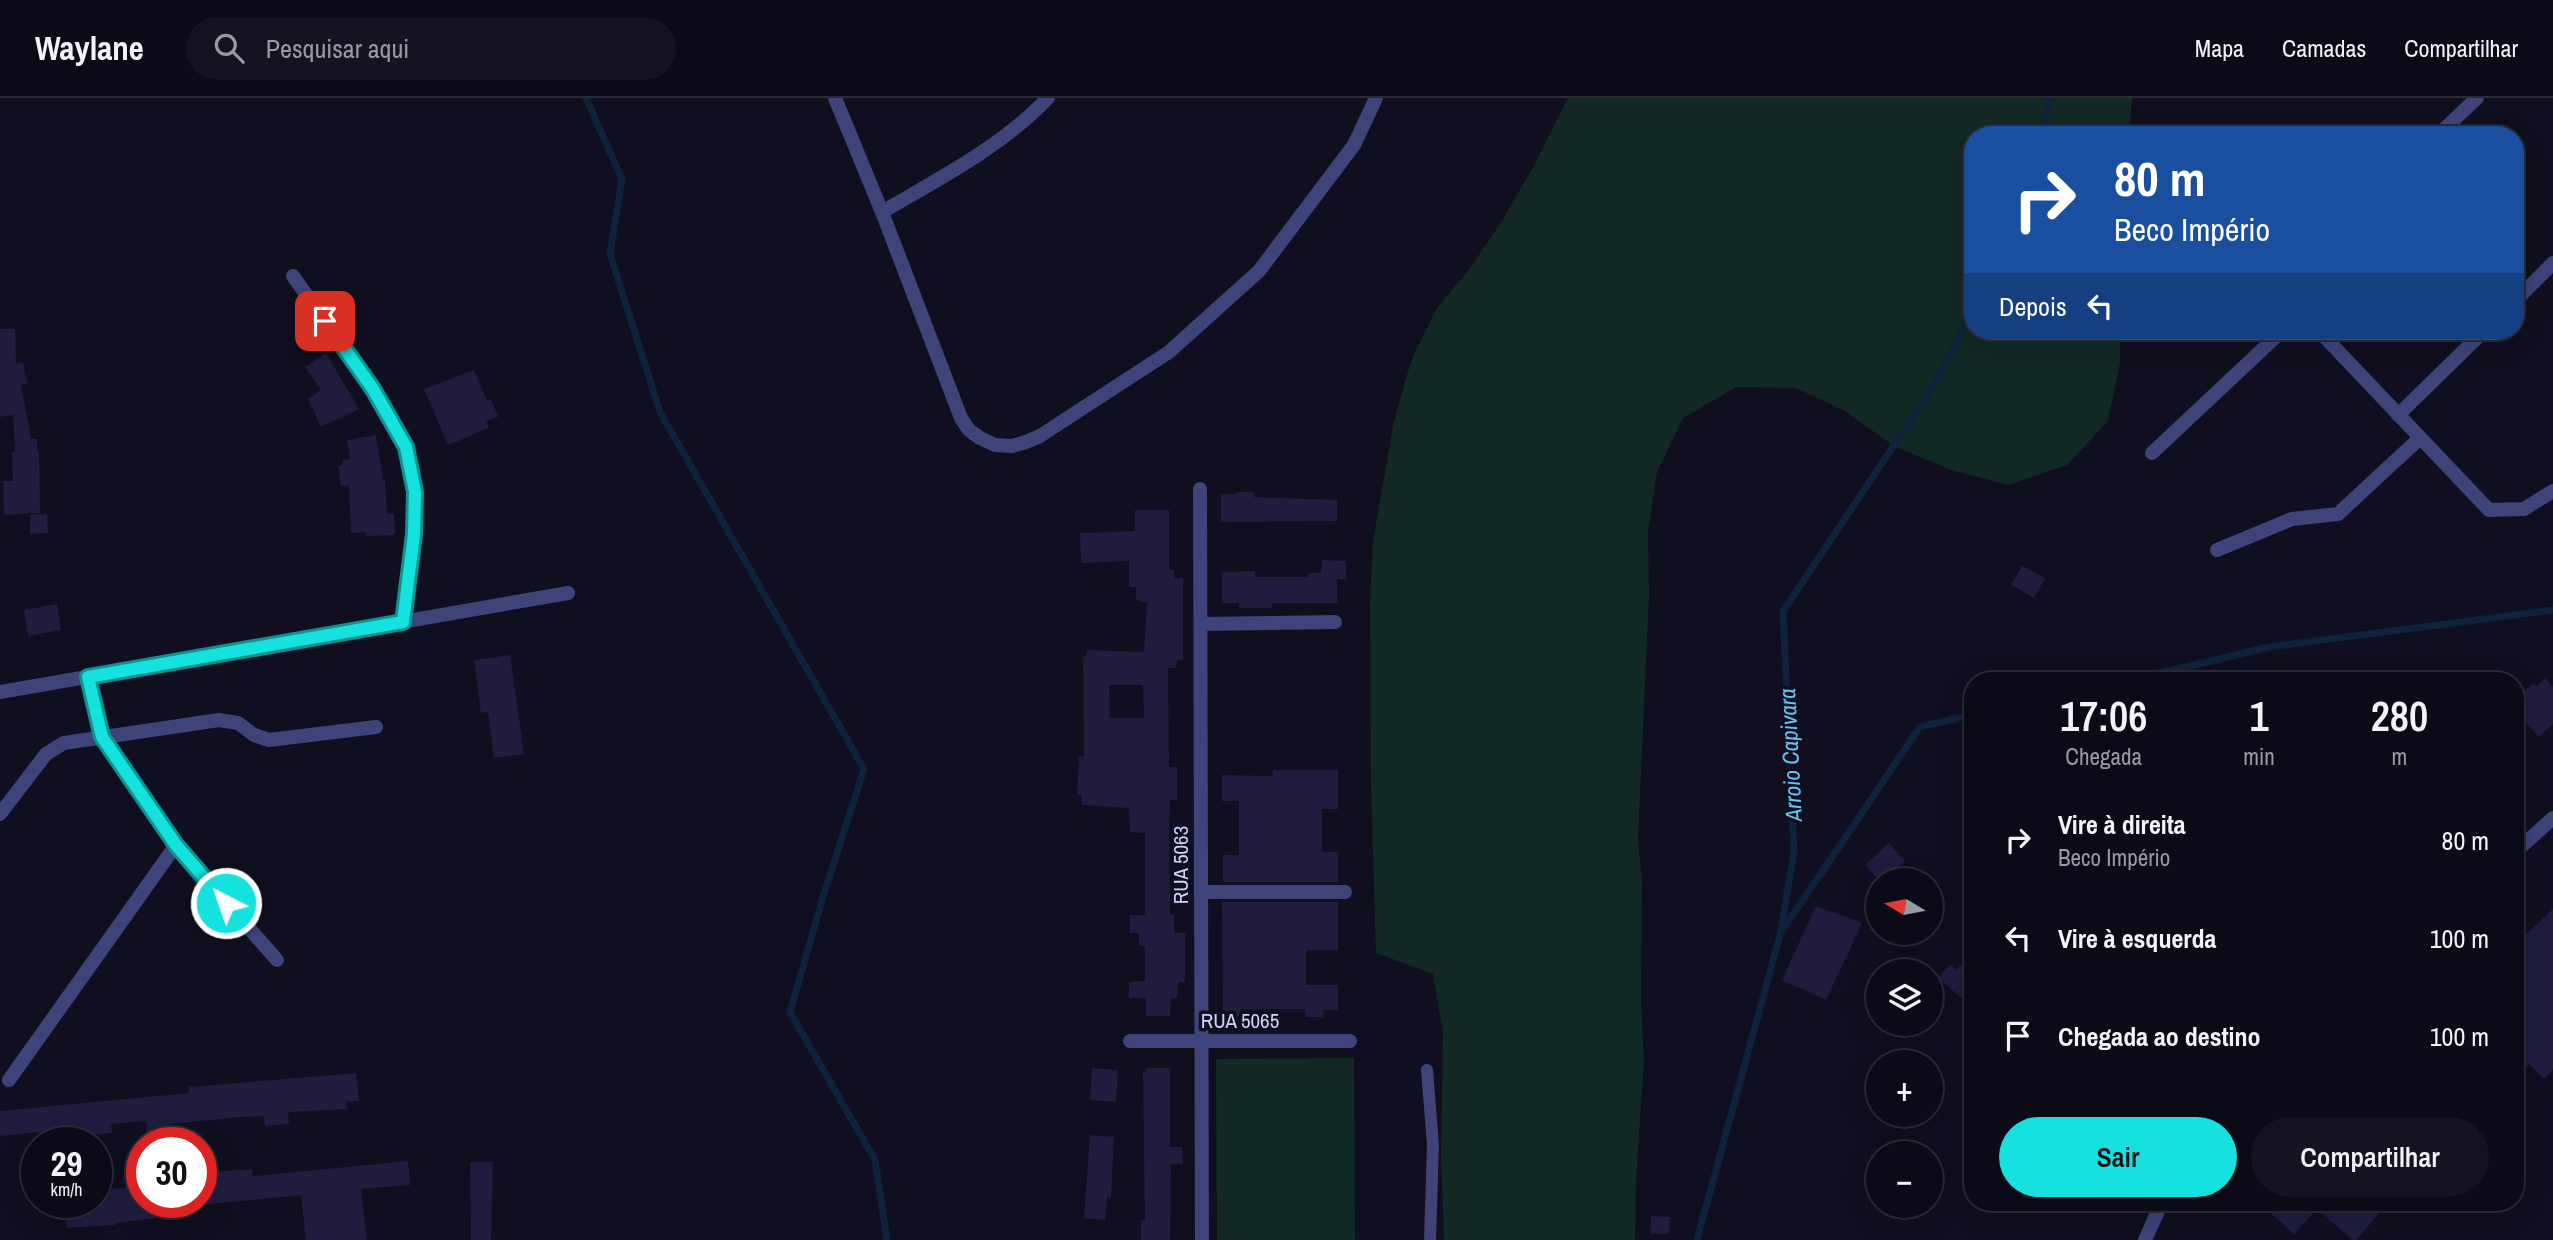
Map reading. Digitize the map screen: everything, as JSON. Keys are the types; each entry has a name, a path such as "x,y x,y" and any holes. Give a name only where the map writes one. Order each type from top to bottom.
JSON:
{"street":[{"path":"835,98 961,418 969,430 980,438 995,445 1012,446 1040,436 1169,352 1259,271 1354,145 1376,98"},
{"path":"882,212 958,168 1009,133 1048,98"},
{"path":"2447,126 2477,98"},
{"path":"2524,292 2553,263"},
{"path":"293,276 373,389 406,447 415,492 414,534 403,622"},
{"path":"2151,453 2272,340"},
{"path":"2327,340 2489,510 2524,509 2553,491"},
{"path":"2398,415 2475,340"},
{"path":"2217,550 2292,519 2338,514 2420,438"},
{"name":"RUA 5063","path":"1200,489 1202,1240"},
{"path":"0,692 568,593"},
{"path":"1200,624 1335,622"},
{"path":"88,677 102,737 176,845 277,960"},
{"path":"0,814 46,754 64,743 219,720 238,723 254,735 269,740 376,727"},
{"path":"2524,844 2553,818"},
{"path":"9,1080 176,845"},
{"path":"1201,892 1345,892"},
{"name":"RUA 5065","path":"1130,1041 1350,1041"},
{"path":"2145,1240 2158,1211"}],"lane":[{"path":"1427,1070 1433,1145 1430,1240"}],"green space":[{"path":"1568,98 2132,98 2130,126 1964,126 1964,340 2120,340 2120,363 2108,421 2067,465 2008,485 1951,470 1894,446 1843,410 1796,388 1736,387 1683,418 1657,472 1648,533 1649,595 1638,839 1642,881 1641,1002 1644,1060 1635,1240 1444,1240 1441,1155 1443,1033 1433,974 1376,953 1371,787 1370,601 1373,541 1394,421 1411,361 1437,308 1468,271 1502,221"},
{"path":"1354,1058 1355,1240 1217,1240 1216,1059"}],"building":[{"path":"0,329 15,329 16,364 23,362 27,384 21,385 31,439 37,439 39,451 40,513 4,515 3,481 13,481 12,452 15,452 13,415 0,417"},
{"path":"326,353 359,409 321,427 308,399 321,390 305,367"},
{"path":"474,370 487,401 491,399 498,417 486,421 489,428 448,445 424,389"},
{"path":"376,435 385,480 387,514 394,514 395,535 366,536 366,532 351,533 349,485 341,486 338,466 343,465 342,460 350,459 347,440"},
{"path":"1254,492 1254,497 1337,500 1337,521 1221,522 1221,494"},
{"path":"1135,510 1169,510 1169,570 1174,570 1174,578 1183,578 1183,660 1177,660 1176,668 1168,668 1169,767 1177,767 1177,800 1170,800 1170,915 1174,915 1174,933 1185,933 1185,982 1178,982 1177,998 1171,998 1170,1016 1146,1016 1146,998 1129,998 1129,982 1145,981 1145,946 1139,946 1139,933 1130,933 1130,915 1145,915 1145,833 1130,832 1129,808 1082,805 1082,795 1077,795 1079,757 1084,756 1083,657 1087,650 1144,652 1147,603 1136,600 1136,587 1129,587 1129,561 1081,563 1080,533 1135,531","holes":["1109,685 1143,685 1144,718 1110,718"]},
{"path":"47,514 48,533 30,534 30,515"},
{"path":"1322,560 1346,561 1346,580 1337,579 1337,603 1272,603 1272,608 1239,608 1239,603 1222,603 1222,572 1255,571 1255,577 1308,577 1308,573 1321,573"},
{"path":"2022,566 2045,578 2034,598 2011,585"},
{"path":"57,604 61,630 28,636 24,610"},
{"path":"510,655 524,754 494,758 488,712 481,713 474,660"},
{"path":"2545,678 2553,687 2553,724 2539,737 2524,721 2524,704 2527,701 2524,691 2534,683 2536,686"},
{"path":"1273,770 1338,770 1338,809 1322,809 1322,852 1338,852 1338,882 1223,882 1223,855 1239,855 1239,801 1222,801 1222,775 1273,776"},
{"path":"1889,843 1905,861 1897,868 1868,868 1865,865"},
{"path":"1222,902 1338,902 1338,950 1306,950 1306,985 1338,985 1338,1010 1323,1010 1323,1017 1306,1017 1305,1009 1272,1009 1240,1010 1241,1017 1223,1017"},
{"path":"1816,906 1862,923 1826,1000 1782,980"},
{"path":"2553,909 2553,1070 2544,1079 2529,1064 2524,1069 2524,936"},
{"path":"1964,963 1964,1000 1943,982 1943,972 1950,964 1957,970"},
{"path":"1092,1068 1118,1070 1116,1102 1090,1100"},
{"path":"1146,1068 1170,1068 1170,1147 1182,1147 1183,1164 1171,1164 1170,1240 1141,1240 1141,1220 1145,1220 1143,1072 1146,1072"},
{"path":"356,1073 359,1101 346,1102 347,1109 288,1112 289,1124 265,1126 264,1116 170,1124 170,1127 146,1127 146,1121 111,1124 111,1127 21,1127 21,1134 0,1136 0,1111 189,1093 189,1087"},
{"path":"1090,1135 1114,1137 1111,1197 1107,1197 1105,1220 1084,1218"},
{"path":"408,1161 410,1185 361,1189 367,1240 306,1240 301,1195 217,1203 217,1172 252,1169 253,1176"},
{"path":"470,1162 493,1162 491,1240 471,1240"},
{"path":"126,1187 126,1218 157,1218 115,1225 67,1228 66,1218 112,1218 112,1189"},
{"path":"2268,1211 2315,1211 2294,1234"},
{"path":"2319,1211 2376,1211 2379,1214 2356,1240"},
{"path":"1651,1216 1670,1217 1669,1234 1650,1234"}],"waterway":[{"path":"586,98 622,179 610,254 660,412 864,769 790,1012 875,1160 887,1240"},
{"name":"Arroio Capivara","path":"2044,126 2049,98"},
{"name":"Arroio Capivara","path":"1697,1240 1780,935 1794,852 1783,611 1933,387 1964,329"},
{"path":"2165,672 2269,647 2553,610"},
{"path":"1782,931 1920,727 1964,717"}],"route":[{"path":"226,903 176,845 102,737 88,677 403,622 414,534 415,492 406,447 373,389 325,321"}]}
